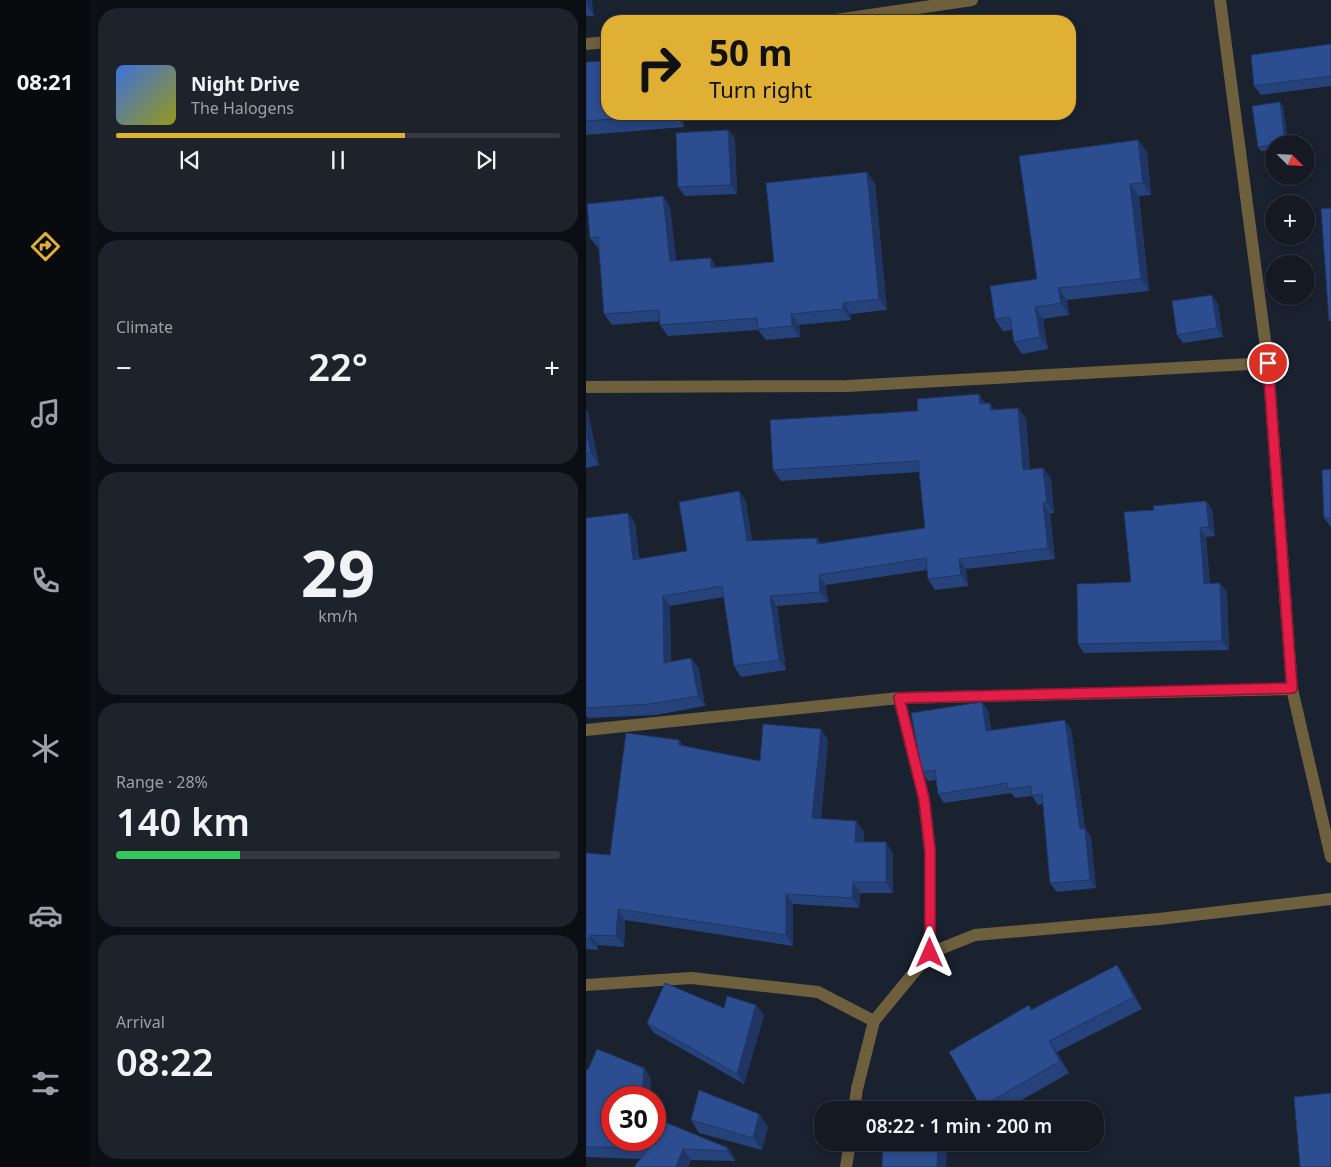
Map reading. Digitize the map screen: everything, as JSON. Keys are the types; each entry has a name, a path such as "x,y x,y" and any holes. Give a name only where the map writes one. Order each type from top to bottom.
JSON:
{"street":[{"path":"870,15 972,0"},
{"path":"1220,0 1268,363 1292,688 1331,857"},
{"path":"586,44 601,43"},
{"path":"586,387 847,386 1268,363"},
{"path":"586,730 899,698 1292,688"},
{"path":"899,698 924,799 929,842 930,953"},
{"path":"856,1101 874,1021 930,953 975,935 1159,919 1331,899"},
{"path":"586,985 691,978 818,992 874,1021"},
{"path":"846,1167 849,1151"}],"building":[{"path":"1331,44 1331,76 1254,86 1251,55"},
{"path":"601,61 601,120 586,121 586,62"},
{"path":"1280,102 1284,135 1265,135 1265,146 1258,147 1252,106"},
{"path":"728,130 731,185 678,187 676,133"},
{"path":"1138,140 1143,183 1130,184 1141,279 1058,288 1061,303 1035,307 1040,337 1014,342 1010,317 995,319 990,286 1037,279 1019,156"},
{"path":"867,172 879,299 843,303 843,309 791,314 792,326 758,329 757,318 660,325 659,310 604,314 598,237 590,238 587,204 663,196 670,261 711,258 711,268 774,262 766,183"},
{"path":"1331,208 1331,321 1329,321 1321,209"},
{"path":"1212,295 1217,328 1177,335 1172,301"},
{"path":"979,394 980,404 990,403 990,410 1018,408 1023,470 1043,468 1047,503 1043,503 1048,548 959,559 961,575 928,579 926,558 819,575 820,592 770,596 779,660 734,666 722,586 663,596 664,663 691,658 698,696 649,704 586,708 586,518 628,513 633,560 687,551 679,502 739,491 747,541 817,538 817,544 925,528 918,461 773,470 770,420 918,411 917,399"},
{"path":"586,430 591,453 586,454"},
{"path":"1331,469 1331,518 1324,518 1322,470"},
{"path":"1206,501 1209,527 1200,528 1204,584 1220,583 1222,641 1078,644 1077,584 1131,582 1124,512 1154,510 1153,506"},
{"path":"982,702 986,731 1065,720 1080,829 1085,828 1090,880 1050,883 1042,794 1032,796 1031,786 1008,789 1007,783 938,794 935,770 922,772 911,713"},
{"path":"763,724 821,729 812,818 856,821 855,842 886,842 886,882 853,882 852,898 786,894 786,935 618,909 616,936 590,935 590,939 586,939 586,853 610,855 626,733 679,740 679,745 760,761"},
{"path":"1117,965 1134,997 1049,1041 1060,1061 991,1101 978,1101 949,1052 1029,1005 1031,1010"},
{"path":"665,983 724,1008 727,996 756,1005 737,1074 647,1023"},
{"path":"597,1049 644,1068 643,1086 601,1086 601,1147 586,1147 586,1069 588,1070"},
{"path":"699,1090 759,1114 753,1138 691,1120"},
{"path":"1331,1093 1331,1167 1300,1167 1294,1097"},
{"path":"666,1123 728,1148 727,1151 683,1149 676,1167 634,1167 647,1151 666,1151"},
{"path":"883,1151 938,1151 937,1167 882,1167"}],"route":[{"path":"930,953 930,850 924,799 899,698 1292,688 1268,363"}]}
